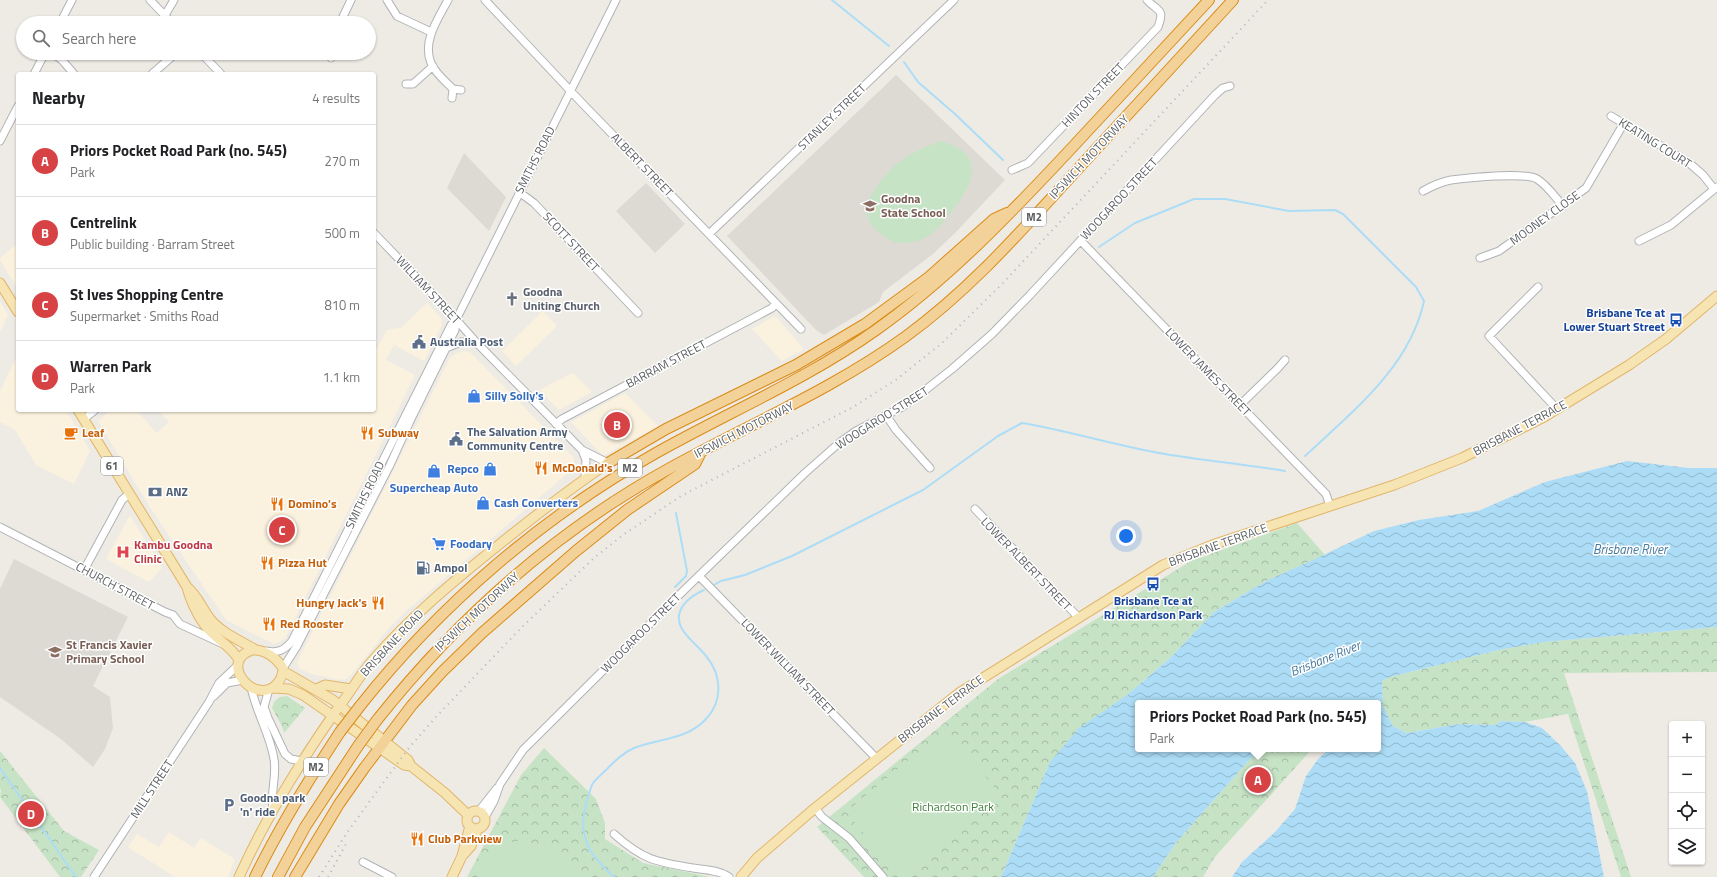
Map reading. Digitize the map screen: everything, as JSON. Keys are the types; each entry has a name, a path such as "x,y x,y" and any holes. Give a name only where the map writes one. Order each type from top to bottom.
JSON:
{"highway":[{"name":"IPSWICH MOTORWAY","path":"255,877 312,774 340,732 360,706 408,650 482,577 531,537 583,499 629,469 812,370 873,332 945,276 1013,211 1209,0"},
{"name":"IPSWICH MOTORWAY","path":"278,877 305,827 358,746 377,720 424,663 480,606 527,565 568,533 603,509 646,482 785,409 860,367 905,337 946,304 1003,251 1233,0"},
{"path":"608,463 666,429 796,365 865,324 929,277 994,219 1013,211"},
{"path":"295,877 339,804 382,745 427,688 482,634 602,528 656,489 695,464 701,452"}],"main road":[{"path":"0,283 16,309"},
{"name":"BRISBANE TERRACE","path":"741,877 757,858 815,808 959,693 1149,574 1177,558 1212,545 1394,485 1462,458 1557,409 1648,352 1717,296"},
{"name":"61","path":"79,412 187,587 194,594 211,621 224,631 274,658 283,670"},
{"name":"BRISBANE ROAD","path":"238,877 273,808 301,760 372,662 432,602 534,515 608,463"},
{"name":"61","path":"187,587 189,598 208,629 227,645 238,662 239,674 243,680"},
{"path":"238,662 247,651 259,650"},
{"path":"271,689 280,680 283,670 316,689 340,707 404,765 411,766 445,793 468,815"},
{"path":"243,680 251,687 259,690 289,689 297,692 382,745"},
{"path":"316,689 325,685 351,689"},
{"path":"473,811 482,814 485,823 474,827 467,821 468,815 473,811"},
{"path":"452,877 462,856 471,846 474,827"}],"street":[{"path":"64,16 72,0"},
{"path":"150,0 164,15 174,0"},
{"path":"343,16 351,0"},
{"path":"387,0 397,16 431,32"},
{"path":"448,0 431,32 428,46 433,66 457,89 452,98"},
{"name":"ALBERT STREET","path":"484,0 570,91 801,329"},
{"name":"SMITHS ROAD","path":"259,650 277,652 285,648 292,641 426,372 451,325 456,320 616,0"},
{"name":"STANLEY STREET","path":"709,234 954,0"},
{"name":"HINTON STREET","path":"1012,170 1028,163 1158,27 1162,14 1161,11 1147,0"},
{"path":"35,72 41,60"},
{"path":"62,60 72,72"},
{"path":"154,72 168,60"},
{"path":"208,60 219,72"},
{"path":"411,87 433,66"},
{"name":"WOOGAROO STREET","path":"482,814 512,764 529,744 699,576 821,458 856,431 919,395 972,352 1009,317 1215,95 1223,88 1230,86"},
{"path":"0,142 16,110"},
{"name":"KEATING COURT","path":"1611,116 1688,162 1715,188"},
{"name":"MOONEY CLOSE","path":"1480,258 1499,251 1586,188 1624,123"},
{"path":"1423,191 1434,185 1451,180 1522,175 1537,179 1563,206"},
{"path":"1639,241 1671,225 1715,188"},
{"name":"SCOTT STREET","path":"519,192 534,203 638,313"},
{"name":"WILLIAM STREET","path":"376,235 476,342 582,450 608,463"},
{"name":"LOWER JAMES STREET","path":"1080,241 1326,494 1330,506"},
{"path":"1538,287 1489,336 1557,409"},
{"name":"BARRAM STREET","path":"556,424 562,419 772,308 776,304"},
{"name":"SMITHS ROAD","path":"283,670 297,646 375,495 455,330 456,320"},
{"path":"446,348 461,342 476,342"},
{"path":"1240,405 1285,360"},
{"path":"84,419 93,412"},
{"path":"886,415 896,430 930,468"},
{"path":"582,450 586,460 585,478"},
{"path":"84,570 122,500 129,494"},
{"name":"LOWER ALBERT STREET","path":"974,509 1079,618"},
{"name":"CHURCH STREET","path":"0,527 165,612 174,614 180,624 227,645"},
{"name":"LOWER WILLIAM STREET","path":"699,576 877,759"},
{"name":"MILL STREET","path":"94,877 209,702 218,683 238,662"},
{"name":"MILL STREET","path":"209,702 227,683 243,680"},
{"path":"251,687 274,757 275,778 271,801 273,808"},
{"path":"271,689 264,707 268,718 285,754 292,759 301,760"},
{"path":"815,808 822,818 849,838 883,877"},
{"path":"614,834 632,849 648,858 679,866 718,872 729,877"},
{"path":"363,862 392,877"}],"shaded area":[{"name":"Goodna State School","path":"896,75 1005,180 933,254 883,292 879,302 824,335 816,330 727,236"},
{"path":"464,153 506,197 489,231 447,188"},
{"path":"646,183 685,224 655,253 616,211"},
{"path":"16,245 16,287 0,260 0,258"},
{"path":"0,301 8,315 0,332"},
{"path":"427,303 441,318 442,325 424,361 394,345 386,360 415,375 285,639 274,644 226,620 151,509 98,421 108,412 139,412 156,433 169,422 160,412 376,412 376,350 387,330 402,327"},
{"path":"543,311 557,326 516,366 502,351"},
{"path":"773,317 777,318 804,349 782,361 752,329"},
{"path":"465,351 470,352 574,458 574,468 405,612 389,628 351,675 346,679 340,680 311,674 299,668 297,662 450,358 456,353"},
{"path":"16,359 16,412 67,412 90,451 74,484 36,465 15,430 0,422 0,391"},
{"path":"573,373 592,392 559,410 539,390"},
{"path":"625,393 658,426 603,456 571,422"},
{"path":"130,515 162,568 149,582 106,559"},
{"name":"St Francis Xavier Primary School","path":"14,559 128,617 93,686 110,697 113,728 105,749 93,767 61,739 0,697 0,589"},
{"path":"169,832 194,848 201,838 235,859 228,877 175,877 128,847 137,834 159,847"}],"green space":[{"path":"941,141 956,146 965,153 970,162 972,171 966,191 938,228 925,238 910,243 898,243 886,238 875,229 868,218 868,200 895,165 917,151"},
{"name":"Richardson Park","path":"1297,523 1325,555 1266,581 1214,612 1172,656 1050,762 1001,877 864,877 817,827 998,679 1191,561"},
{"path":"1717,627 1717,672 1564,673 1631,877 1621,877 1568,714 1525,722 1501,721 1495,725 1458,724 1407,733 1393,726 1383,706 1382,681 1390,677 1499,650 1544,642"},
{"path":"287,696 305,708 284,733 282,726 272,708 274,702 280,697"},
{"path":"946,729 1000,794 900,877 846,812"},
{"path":"544,748 596,799 605,823 605,839 643,863 711,877 467,877 521,775"},
{"path":"0,751 64,831 99,850 81,877 60,877 0,797"},
{"path":"1261,752 1309,752 1214,858 1203,877 1153,877 1175,844 1250,759"},
{"path":"517,841 537,845 552,852 580,877 478,877 483,864 497,848 510,842"}],"water":[{"name":"Brisbane River","path":"1627,461 1689,468 1717,468 1717,627 1544,642 1499,650 1390,677 1382,681 1383,706 1393,726 1407,733 1458,724 1495,725 1501,721 1525,722 1542,728 1560,745 1575,763 1587,791 1604,877 1232,877 1242,862 1275,832 1295,809 1306,776 1318,759 1326,752 1381,752 1381,700 1135,700 1135,752 1261,752 1250,759 1175,844 1153,877 1001,877 1050,762 1079,728 1127,695 1170,658 1214,612 1266,581 1374,531 1419,520 1478,511 1545,482"}],"waterway":[{"path":"832,0 889,46"},
{"path":"904,62 918,82 955,114 1003,160"},
{"path":"1099,247 1135,223 1194,199 1225,199 1289,211 1335,210 1343,214 1416,287 1424,301 1417,325 1406,347 1393,367 1360,405 1305,456"},
{"path":"712,586 721,581 745,575 792,556 923,490 998,436 1022,423 1165,454 1285,471"},
{"path":"675,587 686,576 687,571 676,513"},
{"path":"614,877 595,857 590,850 585,837 583,820 590,789 596,779 626,752 643,745 672,738 690,731 698,726 712,712 718,696 718,680 715,671 706,656 687,636 679,622 680,611 683,605 692,597 704,590"},
{"path":"0,768 76,877"}],"railway":[{"path":"319,877 346,834 408,749 435,718 520,629 594,558 623,535 681,496 855,406 897,379 941,344 1001,285 1268,0"},
{"path":"328,877 346,844"}],"place":[{"name":"Goodna State School","path":"870,206"},
{"name":"Goodna Uniting Church","path":"512,299"},
{"name":"Brisbane Tce at Lower Stuart Street","path":"1676,320"},
{"name":"Australia Post","path":"419,342"},
{"name":"Silly Solly's","path":"474,396"},
{"name":"Centrelink","path":"617,425"},
{"name":"Leaf","path":"71,433"},
{"name":"Subway","path":"367,433"},
{"name":"The Salvation Army Community Centre","path":"456,439"},
{"name":"McDonald's","path":"541,468"},
{"name":"Repco","path":"490,469"},
{"name":"Supercheap Auto","path":"434,471"},
{"name":"ANZ","path":"155,492"},
{"name":"Cash Converters","path":"483,503"},
{"name":"Domino's","path":"277,504"},
{"name":"St Ives Shopping Centre","path":"282,530"},
{"name":"Foodary","path":"439,544"},
{"name":"Kambu Goodna Clinic","path":"123,552"},
{"name":"Pizza Hut","path":"267,563"},
{"name":"Ampol","path":"423,568"},
{"name":"Brisbane Tce at RJ Richardson Park","path":"1153,584"},
{"name":"Hungry Jack's","path":"378,603"},
{"name":"Red Rooster","path":"269,624"},
{"name":"St Francis Xavier Primary School","path":"55,652"},
{"name":"Priors Pocket Road Park (no. 545)","path":"1258,780"},
{"name":"Goodna park 'n' ride","path":"229,805"},
{"name":"Warren Park","path":"31,814"},
{"name":"Club Parkview","path":"417,839"}]}
